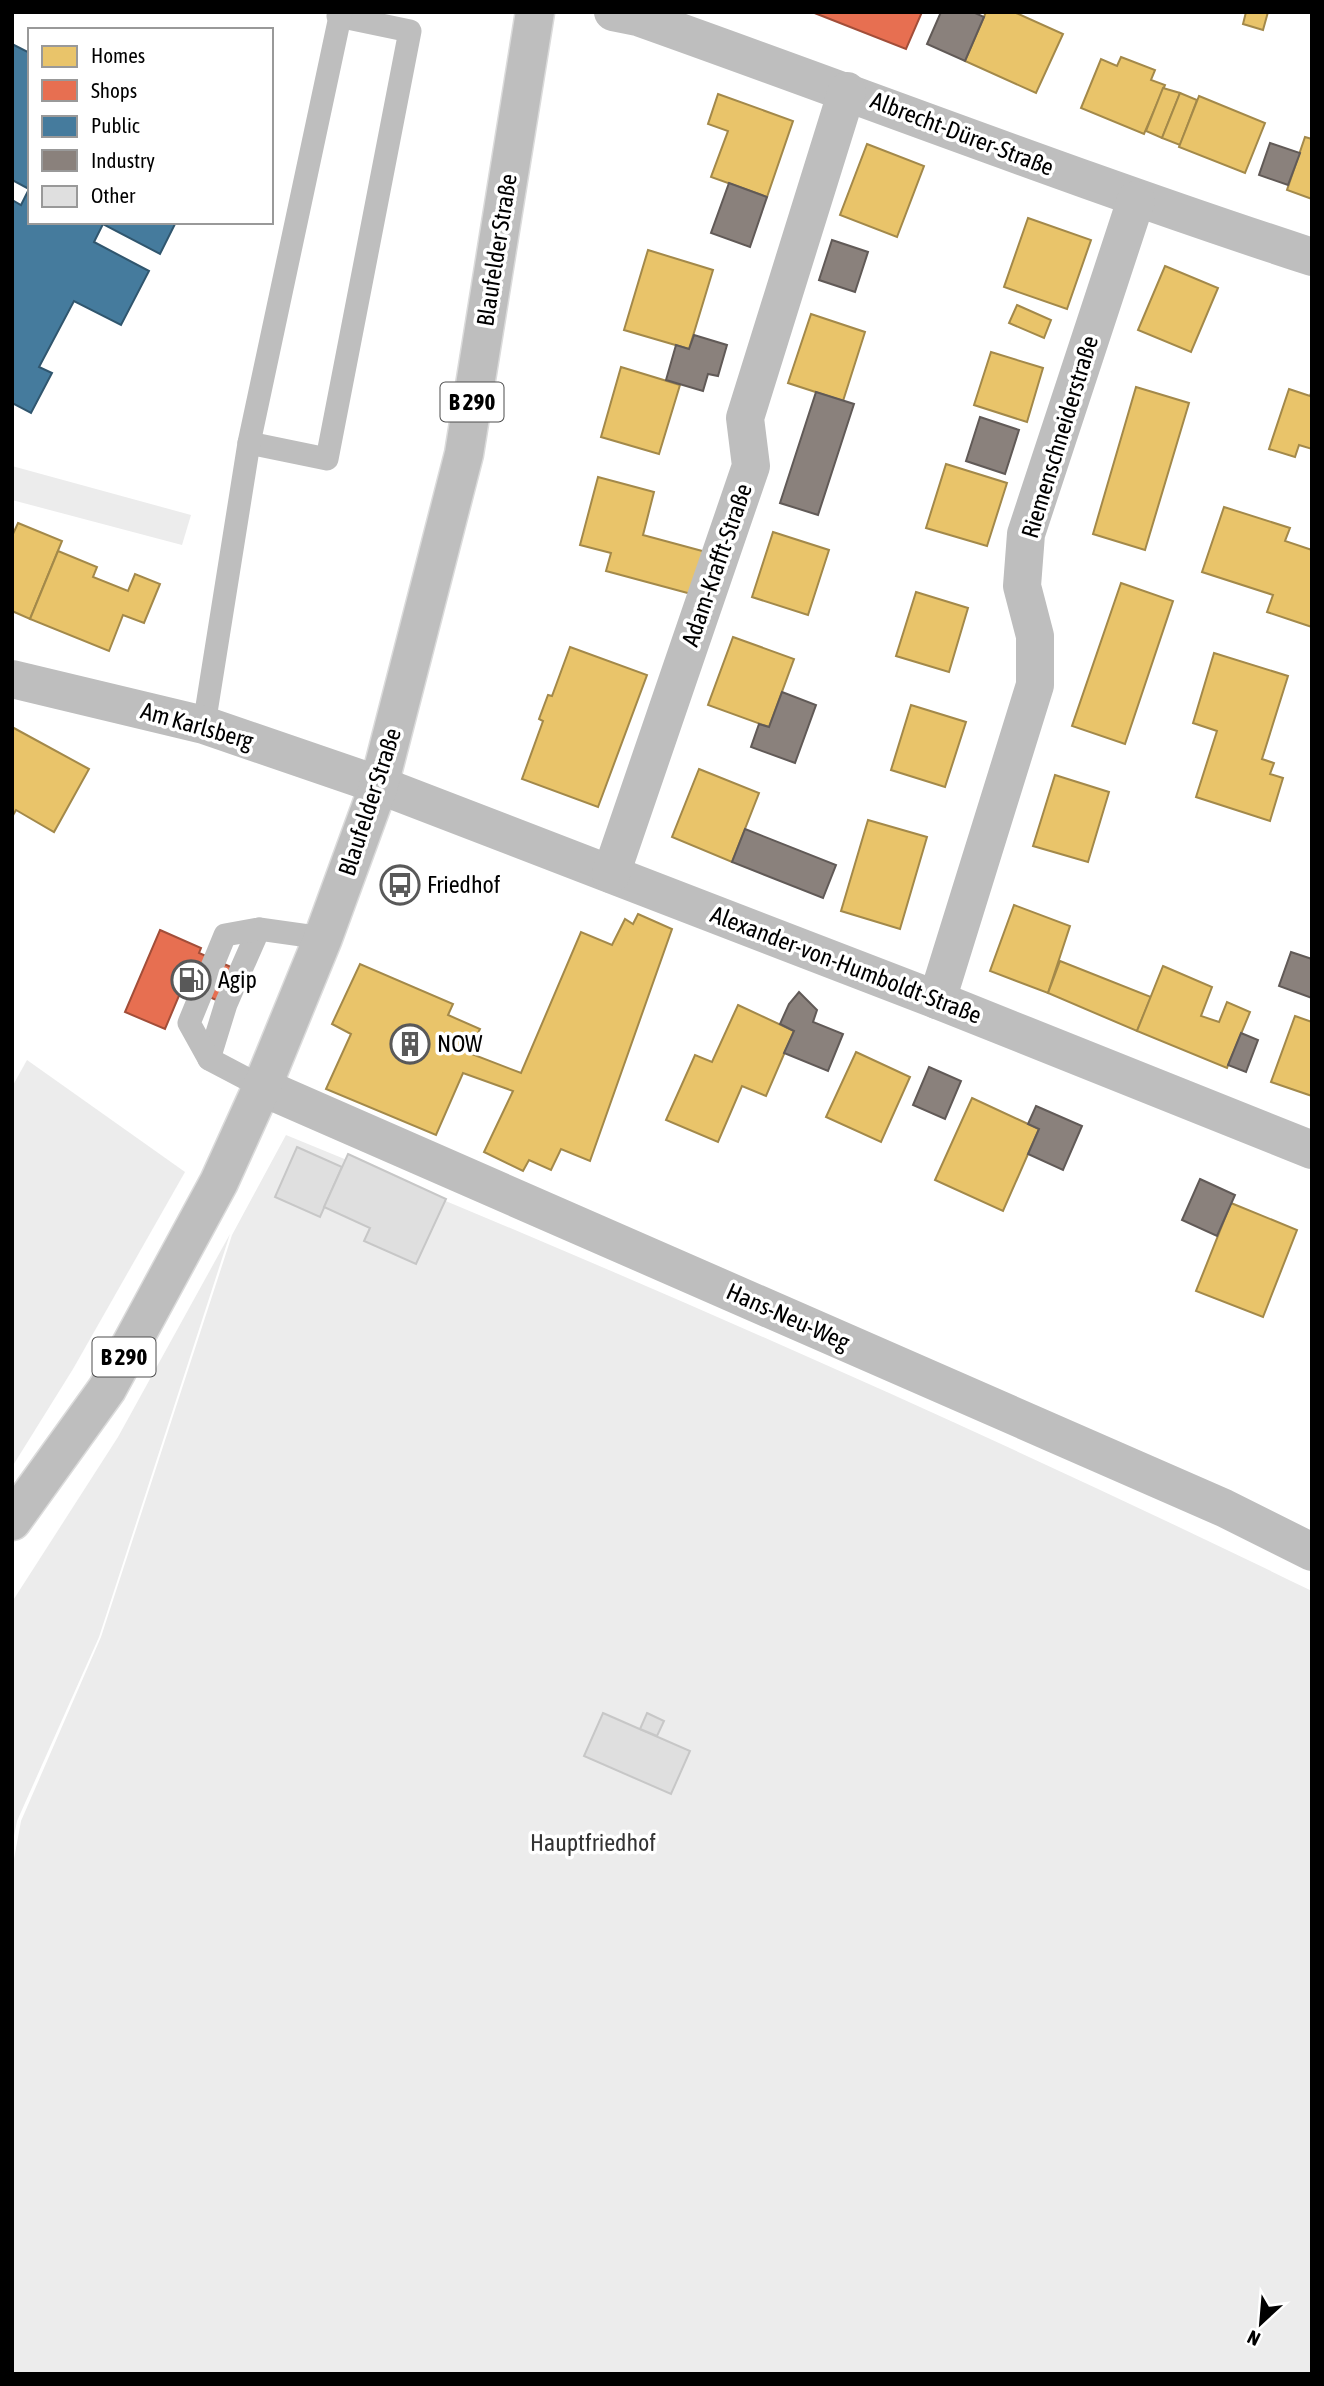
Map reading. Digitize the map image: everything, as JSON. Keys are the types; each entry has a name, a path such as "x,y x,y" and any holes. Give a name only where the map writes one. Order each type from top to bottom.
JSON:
{"street":[{"name":"Blaufelder Straße","path":"12,1521 107,1389 219,1182 262,1087 323,938 379,785 464,454 535,12"},
{"name":"Albrecht-Dürer-Straße","path":"630,14 847,91 1136,200 1312,257"},
{"name":"Adam-Krafft-Straße","path":"611,874 751,466 745,418 847,91"},
{"name":"Riemenschneiderstraße","path":"937,1000 1035,685 1035,636 1022,586 1026,534 1136,200"},
{"name":"Am Karlsberg","path":"12,678 204,725 379,785"},
{"name":"Alexander-von-Humboldt-Straße","path":"379,785 937,1000 1312,1150"},
{"name":"Hans-Neu-Weg","path":"262,1087 1212,1503 1312,1552"}],"lane":[{"path":"204,725 249,443 340,14 410,31 327,459 249,443"},
{"path":"262,1087 209,1059 226,1004 259,929 323,938"}],"green space":[{"path":"12,466 191,515 182,545 12,500"},
{"path":"27,1060 185,1172 73,1369 12,1467 12,1087"},
{"name":"Hauptfriedhof","path":"286,1135 802,1354 1058,1470 1312,1591 1312,2374 12,2374 12,1870 21,1821 101,1637 232,1235"},
{"path":"230,1234 99,1637 17,1821 12,1846 12,1602 118,1437"}],"building: Homes":[{"path":"986,12 1014,12 1063,34 1036,93 965,61"},
{"path":"1246,12 1268,12 1263,30 1243,24"},
{"path":"1121,57 1155,70 1151,80 1165,85 1144,134 1081,108 1101,59 1117,66"},
{"path":"1163,88 1180,93 1162,138 1146,131"},
{"path":"1180,93 1197,100 1180,145 1162,138"},
{"path":"718,94 793,121 767,197 711,177 728,131 708,124"},
{"path":"1199,96 1265,123 1245,173 1179,147"},
{"path":"1305,137 1312,139 1312,199 1287,190"},
{"path":"867,144 924,166 897,237 840,215"},
{"path":"1028,218 1091,240 1067,309 1004,287"},
{"path":"648,250 713,270 689,349 624,330"},
{"path":"1165,266 1218,288 1191,352 1138,330"},
{"path":"1017,305 1051,320 1044,338 1009,323"},
{"path":"811,314 865,332 843,401 788,383"},
{"path":"991,352 1043,368 1027,422 974,405"},
{"path":"621,367 680,385 659,454 601,437"},
{"path":"1136,387 1189,403 1145,550 1093,534"},
{"path":"1289,389 1310,396 1312,390 1312,449 1299,445 1295,457 1269,449"},
{"path":"946,464 1007,483 987,546 926,528"},
{"path":"598,477 654,492 643,535 706,552 695,595 606,571 611,553 580,545"},
{"path":"1224,507 1290,528 1285,541 1312,550 1312,627 1267,612 1273,595 1202,572"},
{"path":"18,523 62,541 30,619 12,611 12,536"},
{"path":"773,532 829,550 808,615 752,597"},
{"path":"58,551 97,567 93,577 128,591 135,574 160,584 144,623 123,615 109,651 30,619"},
{"path":"1121,583 1173,601 1125,744 1072,726"},
{"path":"916,592 968,608 949,672 896,656"},
{"path":"733,637 794,659 769,727 708,705"},
{"path":"570,647 647,675 598,807 522,779 543,721 539,719 548,695 552,696"},
{"path":"1214,653 1288,676 1262,759 1274,763 1270,774 1283,778 1270,821 1196,797 1217,731 1193,723"},
{"path":"911,705 966,722 945,787 891,770"},
{"path":"12,727 89,769 54,832 16,810 12,817"},
{"path":"699,769 759,793 732,862 672,837"},
{"path":"1055,775 1109,792 1088,862 1033,846"},
{"path":"868,820 927,837 900,929 841,911"},
{"path":"1014,905 1070,926 1048,993 990,971"},
{"name":"NOW","path":"638,914 672,929 590,1161 561,1149 551,1170 529,1160 523,1171 484,1152 513,1091 463,1073 436,1135 326,1089 351,1034 332,1024 360,964 453,1004 448,1015 480,1029 469,1053 521,1073 581,932 612,945 625,919 633,924"},
{"path":"1060,961 1151,997 1137,1031 1048,993"},
{"path":"1163,966 1212,987 1201,1016 1219,1022 1227,1002 1250,1012 1227,1068 1137,1031"},
{"path":"738,1005 794,1031 766,1096 742,1086 718,1142 666,1120 695,1055 712,1062"},
{"path":"1295,1016 1312,1022 1312,1096 1271,1082"},
{"path":"856,1052 910,1077 881,1142 826,1117"},
{"path":"972,1098 1039,1129 1003,1211 935,1180"},
{"path":"1231,1203 1297,1230 1263,1317 1196,1291"}],"building: Shops":[{"path":"812,12 922,12 906,49"},
{"name":"Agip","path":"160,930 201,948 199,953 247,974 233,1007 183,986 165,1029 125,1012"}],"building: Public":[{"path":"12,44 28,52 28,188 12,180"},
{"path":"28,191 28,224 103,224 94,242 149,271 121,325 74,301 39,367 52,373 31,413 12,403 12,200 21,205"},
{"path":"103,224 175,224 160,254"}],"building: Industry":[{"path":"941,12 973,12 984,17 965,61 927,44"},
{"path":"1270,143 1300,153 1288,185 1259,175"},
{"path":"729,183 767,197 750,247 711,233"},
{"path":"832,240 868,252 855,292 819,280"},
{"path":"694,335 727,345 718,376 708,374 703,391 666,380 676,345 689,349"},
{"path":"816,392 854,404 818,515 780,503"},
{"path":"980,417 1019,430 1005,474 966,461"},
{"path":"782,692 816,705 795,763 751,747 759,724 769,727"},
{"path":"745,829 836,865 823,898 732,862"},
{"path":"1291,952 1312,959 1312,998 1279,986"},
{"path":"799,992 817,1010 813,1022 843,1034 828,1071 784,1053 794,1031 780,1024 789,1004"},
{"path":"1241,1033 1258,1040 1246,1072 1228,1065"},
{"path":"929,1067 961,1081 945,1119 913,1105"},
{"path":"1036,1106 1082,1126 1063,1170 1028,1154 1039,1129 1028,1124"},
{"path":"1200,1179 1235,1195 1217,1236 1182,1220"}],"building: Other":[{"path":"297,1147 342,1167 320,1217 275,1197"},
{"path":"348,1154 446,1199 416,1264 364,1241 370,1228 324,1207"},
{"path":"603,1713 690,1751 671,1794 584,1756"},
{"path":"647,1713 664,1721 657,1736 640,1729"}],"place":[{"name":"Friedhof","path":"400,885"},
{"name":"Agip","path":"191,980"},
{"name":"NOW","path":"410,1044"}]}
